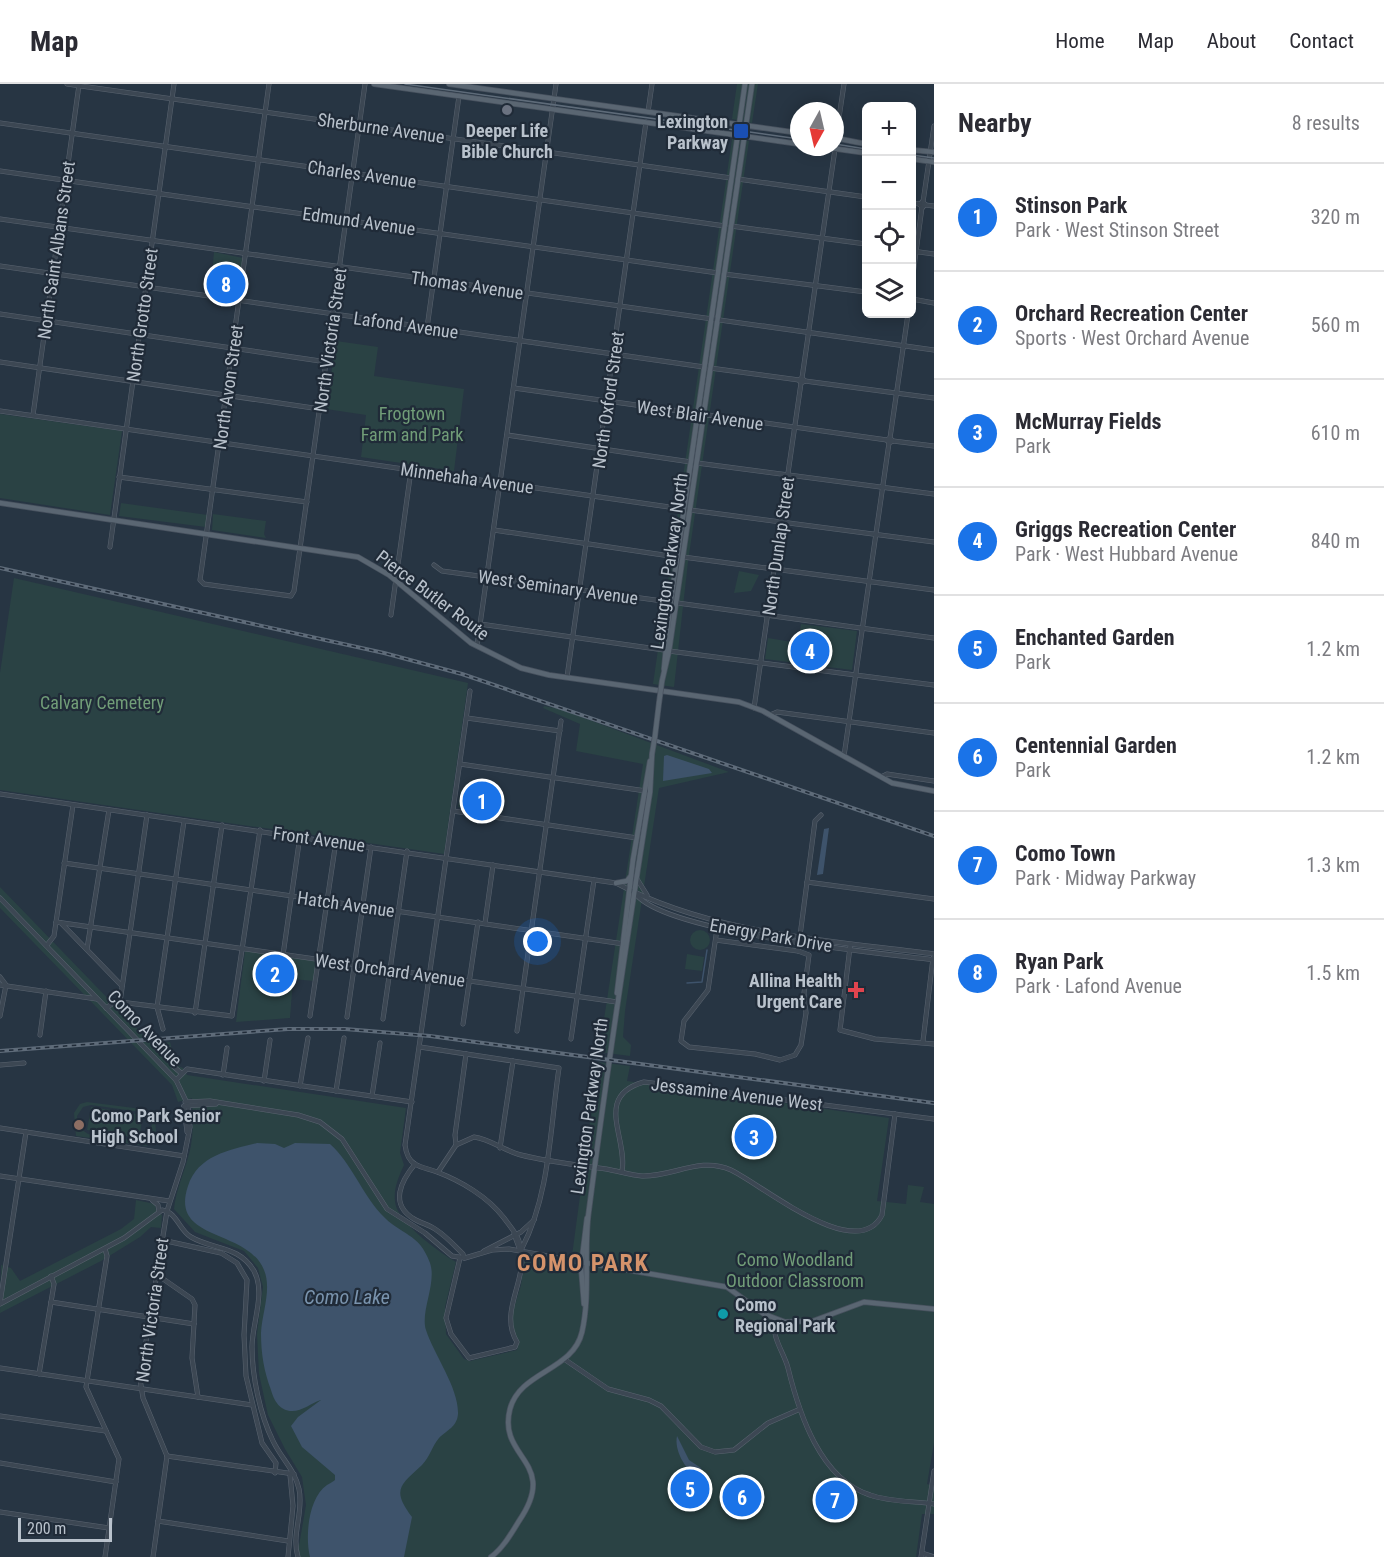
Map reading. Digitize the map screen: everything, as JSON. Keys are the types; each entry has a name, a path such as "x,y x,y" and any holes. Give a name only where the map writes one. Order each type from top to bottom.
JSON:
{"main road":[{"path":"374,84 790,143"},
{"path":"449,84 790,132"},
{"name":"Lexington Parkway North","path":"491,1557 503,1545 527,1510 533,1494 532,1472 509,1433 508,1420 512,1403 524,1385 564,1359 578,1344 582,1330 587,1290 583,1263 588,1214 597,1167 622,943 637,878 662,681 728,226 745,84"},
{"name":"Lexington Parkway North","path":"740,136 745,126 752,84"},
{"path":"844,140 862,143"},
{"path":"844,150 862,152"},
{"path":"916,150 932,152"},
{"path":"916,160 931,162"},
{"name":"Pierce Butler Route","path":"0,503 358,557 395,579 476,647 521,668 567,677 722,699 754,708 900,786 934,791"},
{"name":"Lexington Parkway North","path":"617,1002 628,945 633,892 632,872 647,791"},
{"path":"616,883 627,881 632,872"},
{"path":"583,1263 727,1287 776,1320 808,1322 864,1302 934,1309"}],"street":[{"name":"Sherburne Avenue","path":"67,84 862,195"},
{"name":"North Grotto Street","path":"110,547 174,84"},
{"name":"North Avon Street","path":"269,84 201,582 293,596"},
{"name":"North Victoria Street","path":"293,596 365,84"},
{"path":"476,647 556,84"},
{"path":"648,112 652,84"},
{"path":"841,102 844,84"},
{"name":"North Saint Albans Street","path":"33,415 79,85"},
{"path":"427,328 459,96"},
{"name":"North Oxford Street","path":"567,677 646,122"},
{"name":"Charles Avenue","path":"0,123 862,243"},
{"path":"916,241 931,162 934,126"},
{"name":"North Dunlap Street","path":"754,708 834,156"},
{"name":"Edmund Avenue","path":"0,171 862,291"},
{"path":"916,204 934,206"},
{"name":"Thomas Avenue","path":"0,219 714,321 934,350"},
{"path":"916,251 934,254"},
{"name":"Lafond Avenue","path":"0,266 707,368 934,398"},
{"path":"916,300 934,303"},
{"path":"0,314 327,362"},
{"path":"844,757 907,318"},
{"path":"0,362 320,409"},
{"name":"West Blair Avenue","path":"514,388 934,446"},
{"name":"Minnehaha Avenue","path":"0,411 687,510 934,542"},
{"path":"507,435 934,494"},
{"path":"391,615 411,470"},
{"path":"119,477 307,502"},
{"path":"494,530 934,590"},
{"name":"West Seminary Avenue","path":"434,565 442,571 934,638"},
{"path":"480,624 667,651 934,685"},
{"path":"415,1164 401,1183 399,1196 403,1209 415,1219 442,1234 463,1254 446,1318 451,1334 469,1358 510,1350 517,1346 509,1318 520,1280 521,1250 517,1236 504,1218 487,1201 438,1172 415,1164 407,1155 405,1145 470,691"},
{"path":"770,715 777,712 934,733"},
{"path":"467,717 560,731"},
{"path":"517,1030 561,721"},
{"path":"460,764 647,791"},
{"path":"881,777 890,775 934,781"},
{"name":"Front Avenue","path":"0,794 616,883 633,892"},
{"path":"47,945 54,936 58,922 73,805"},
{"path":"87,950 109,810"},
{"path":"453,811 637,838"},
{"path":"798,951 816,821 821,814"},
{"path":"120,1002 147,815"},
{"path":"163,1029 157,1007 184,821"},
{"path":"195,1012 222,825"},
{"path":"106,1008 115,1002 120,1002 232,1016 260,830"},
{"path":"283,955 300,836"},
{"path":"310,1016 336,841"},
{"path":"346,1017 371,846"},
{"path":"383,1019 407,852"},
{"name":"Hatch Avenue","path":"64,862 628,945"},
{"path":"485,923 493,865"},
{"path":"637,878 642,891 654,902"},
{"path":"571,1039 594,880"},
{"path":"807,882 934,899"},
{"name":"Energy Park Drive","path":"633,892 654,902 718,922 799,939"},
{"name":"Energy Park Drive","path":"633,892 639,898 666,913 717,928 934,957"},
{"name":"Como Avenue","path":"0,898 176,1080 187,1069 412,1102"},
{"path":"58,922 122,986"},
{"name":"West Orchard Avenue","path":"58,922 617,1002"},
{"path":"463,1024 478,922"},
{"path":"716,940 807,953 809,958 804,993 806,1013 801,1045 795,1055 780,1060 744,1052 689,1047 681,1039 683,1024 708,990 718,922"},
{"path":"851,946 840,1030 900,1043 923,1041 934,1044"},
{"path":"923,1041 934,957"},
{"path":"0,977 6,985 0,1016"},
{"path":"0,985 97,999"},
{"path":"40,1035 46,991"},
{"path":"300,1086 308,1038"},
{"path":"336,1091 344,1038"},
{"path":"264,1081 270,1040"},
{"path":"372,1096 380,1043"},
{"path":"420,1047 559,1068 540,1203 521,1250"},
{"path":"223,1075 227,1048"},
{"path":"169,1049 173,1066 181,1073"},
{"path":"456,1145 455,1135 466,1054"},
{"path":"500,1148 513,1061"},
{"path":"0,1065 24,1063"},
{"path":"176,1080 189,1116"},
{"name":"Jessamine Avenue West","path":"622,1171 624,1151 615,1121 616,1107 628,1089 644,1082 934,1119"},
{"path":"186,1104 202,1101 304,1116 330,1128 345,1144 387,1209 424,1233 450,1255 462,1258 499,1249 521,1250 583,1263"},
{"path":"186,1104 219,1104"},
{"path":"186,1104 187,1132"},
{"path":"187,1132 189,1116 193,1108 201,1104"},
{"path":"438,1172 456,1145 474,1137 500,1148 546,1161 597,1167 642,1176 702,1164 723,1167 736,1173 770,1196 842,1231 870,1228 882,1215 895,1114"},
{"path":"0,1128 184,1156"},
{"path":"0,1304 2,1272 26,1132"},
{"name":"North Victoria Street","path":"153,1557 167,1456 140,1389 155,1274 169,1201 184,1156 187,1132"},
{"path":"0,1176 169,1201"},
{"path":"149,1198 157,1203 159,1212"},
{"path":"0,1304 138,1230 159,1212 167,1211 188,1236 235,1252 254,1271 259,1288 252,1345 255,1376 270,1436 292,1475 300,1504 296,1542 298,1557"},
{"path":"479,1254 534,1220"},
{"path":"162,1240 221,1253 230,1257 243,1272 248,1292 244,1353 252,1405 265,1450 276,1463 275,1473"},
{"path":"105,1249 107,1256 86,1387 119,1459 105,1557"},
{"path":"155,1274 192,1299 196,1308 192,1358 198,1397"},
{"path":"39,1374 54,1284 51,1276"},
{"path":"51,1302 194,1324"},
{"path":"776,1320 773,1330 786,1363 798,1410 818,1449 831,1466 856,1488 879,1498 932,1503"},
{"path":"564,1359 609,1389 649,1400 661,1406 701,1447 715,1452 734,1450 768,1423 798,1410"},
{"path":"0,1368 252,1405"},
{"path":"0,1416 106,1431"},
{"path":"167,1456 292,1475"},
{"path":"0,1463 116,1482"},
{"path":"934,1471 932,1503 928,1511 921,1555 934,1557"},
{"path":"288,1557 293,1506 292,1475"},
{"path":"928,1511 934,1512"},
{"path":"0,1512 109,1528"},
{"path":"159,1521 288,1541"}],"green space":[{"name":"Lexington Parkway","path":"737,84 758,84 752,123 732,119"},
{"name":"Lexington Parkway","path":"732,139 749,141 688,562 674,687 653,684"},
{"path":"214,252 243,258 236,298 210,295"},
{"name":"Frogtown Farm and Park","path":"336,341 378,347 374,376 464,389 454,471 361,457 366,415 326,409"},
{"path":"0,414 122,431 110,515 0,498"},
{"path":"121,503 208,515 206,527 119,516"},
{"path":"213,514 266,521 264,534 266,538 212,530"},
{"path":"739,571 759,575 751,591 734,593"},
{"name":"Calvary Cemetery","path":"14,578 468,683 444,854 0,790 0,673"},
{"path":"801,624 857,631 852,670 765,659 768,638 798,643"},
{"path":"544,706 560,709 729,772 659,788 625,1011 623,1037 631,1045 630,1056 599,1052 643,764 576,751 580,724 543,708"},
{"path":"461,790 505,796 502,813 458,807"},
{"name":"Como Regional Park","path":"0,887 152,1044 170,1042 176,1065 183,1068 187,1075 406,1108 400,1153 404,1165 396,1186 395,1203 407,1224 432,1246 456,1262 445,1307 446,1334 464,1359 470,1361 517,1350 519,1340 514,1336 510,1321 521,1285 525,1254 571,1263 598,1062 630,1066 627,1081 889,1118 877,1201 906,1204 908,1185 924,1187 920,1202 934,1204 934,1443 927,1484 934,1486 934,1514 922,1514 916,1557 297,1557 306,1505 302,1477 268,1415 259,1374 257,1334 263,1287 258,1268 244,1251 195,1232 174,1209 192,1141 192,1098 178,1102 172,1085 0,908"},
{"path":"700,930 707,933 710,940 707,947 700,950 693,947 690,940 693,933"},
{"path":"245,951 317,961 314,981 293,979 290,1018 236,1022"},
{"path":"687,954 704,957 702,971 685,969"},
{"path":"87,1102 142,1109 150,1113 155,1120 156,1131 147,1146 76,1136 74,1113 80,1104","holes":["91,1105 141,1112 152,1122 151,1133 140,1141 88,1134 78,1127 77,1116 83,1107"]},
{"path":"91,1107 143,1115 139,1138 87,1130"},
{"path":"136,1200 155,1204 156,1210 162,1215 161,1228 151,1227 140,1237 101,1261 0,1313 1,1265 11,1268 20,1281 121,1229 134,1219"}],"water":[{"path":"664,756 709,769 712,773 663,781"},
{"path":"829,828 823,874 817,875 824,829"},
{"name":"Como Lake","path":"257,1143 275,1144 284,1148 295,1143 330,1144 344,1160 381,1214 421,1245 430,1263 432,1271 425,1315 426,1330 455,1393 458,1414 454,1425 439,1438 425,1462 408,1478 401,1489 402,1500 412,1517 404,1557 310,1557 308,1529 312,1508 321,1491 335,1480 335,1475 302,1447 291,1426 298,1417 321,1400 300,1410 292,1411 284,1409 276,1401 263,1362 261,1333 267,1293 264,1270 255,1257 242,1247 199,1226 189,1217 185,1204 188,1186 199,1167 216,1156"},
{"path":"677,1436 689,1460 701,1468 700,1475 696,1476 684,1464 677,1447"}],"waterway":[{"path":"687,983 702,982 707,950"}],"tram line":[{"path":"405,84 790,138"},
{"path":"844,145 862,148"},
{"path":"916,156 934,158"}],"railway":[{"path":"0,568 384,653 462,674 934,836"},
{"path":"0,1051 288,1029 345,1029 430,1036 934,1103"}],"place":[{"name":"Deeper Life Bible Church","path":"507,110"},
{"name":"Lexington Parkway","path":"741,131"},
{"name":"Ryan Park","path":"226,284"},
{"name":"Griggs Recreation Center","path":"810,651"},
{"name":"Stinson Park","path":"482,801"},
{"name":"Orchard Recreation Center","path":"275,974"},
{"name":"Allina Health Urgent Care","path":"856,990"},
{"name":"Como Park Senior High School","path":"79,1125"},
{"name":"McMurray Fields","path":"754,1137"},
{"name":"Como Regional Park","path":"723,1314"},
{"name":"Enchanted Garden","path":"690,1489"},
{"name":"Centennial Garden","path":"742,1497"},
{"name":"Como Town","path":"835,1500"}],"district":[{"name":"COMO PARK","path":"583,1263"}],"park label":[{"name":"Como Woodland Outdoor Classroom","path":"795,1269"}]}
